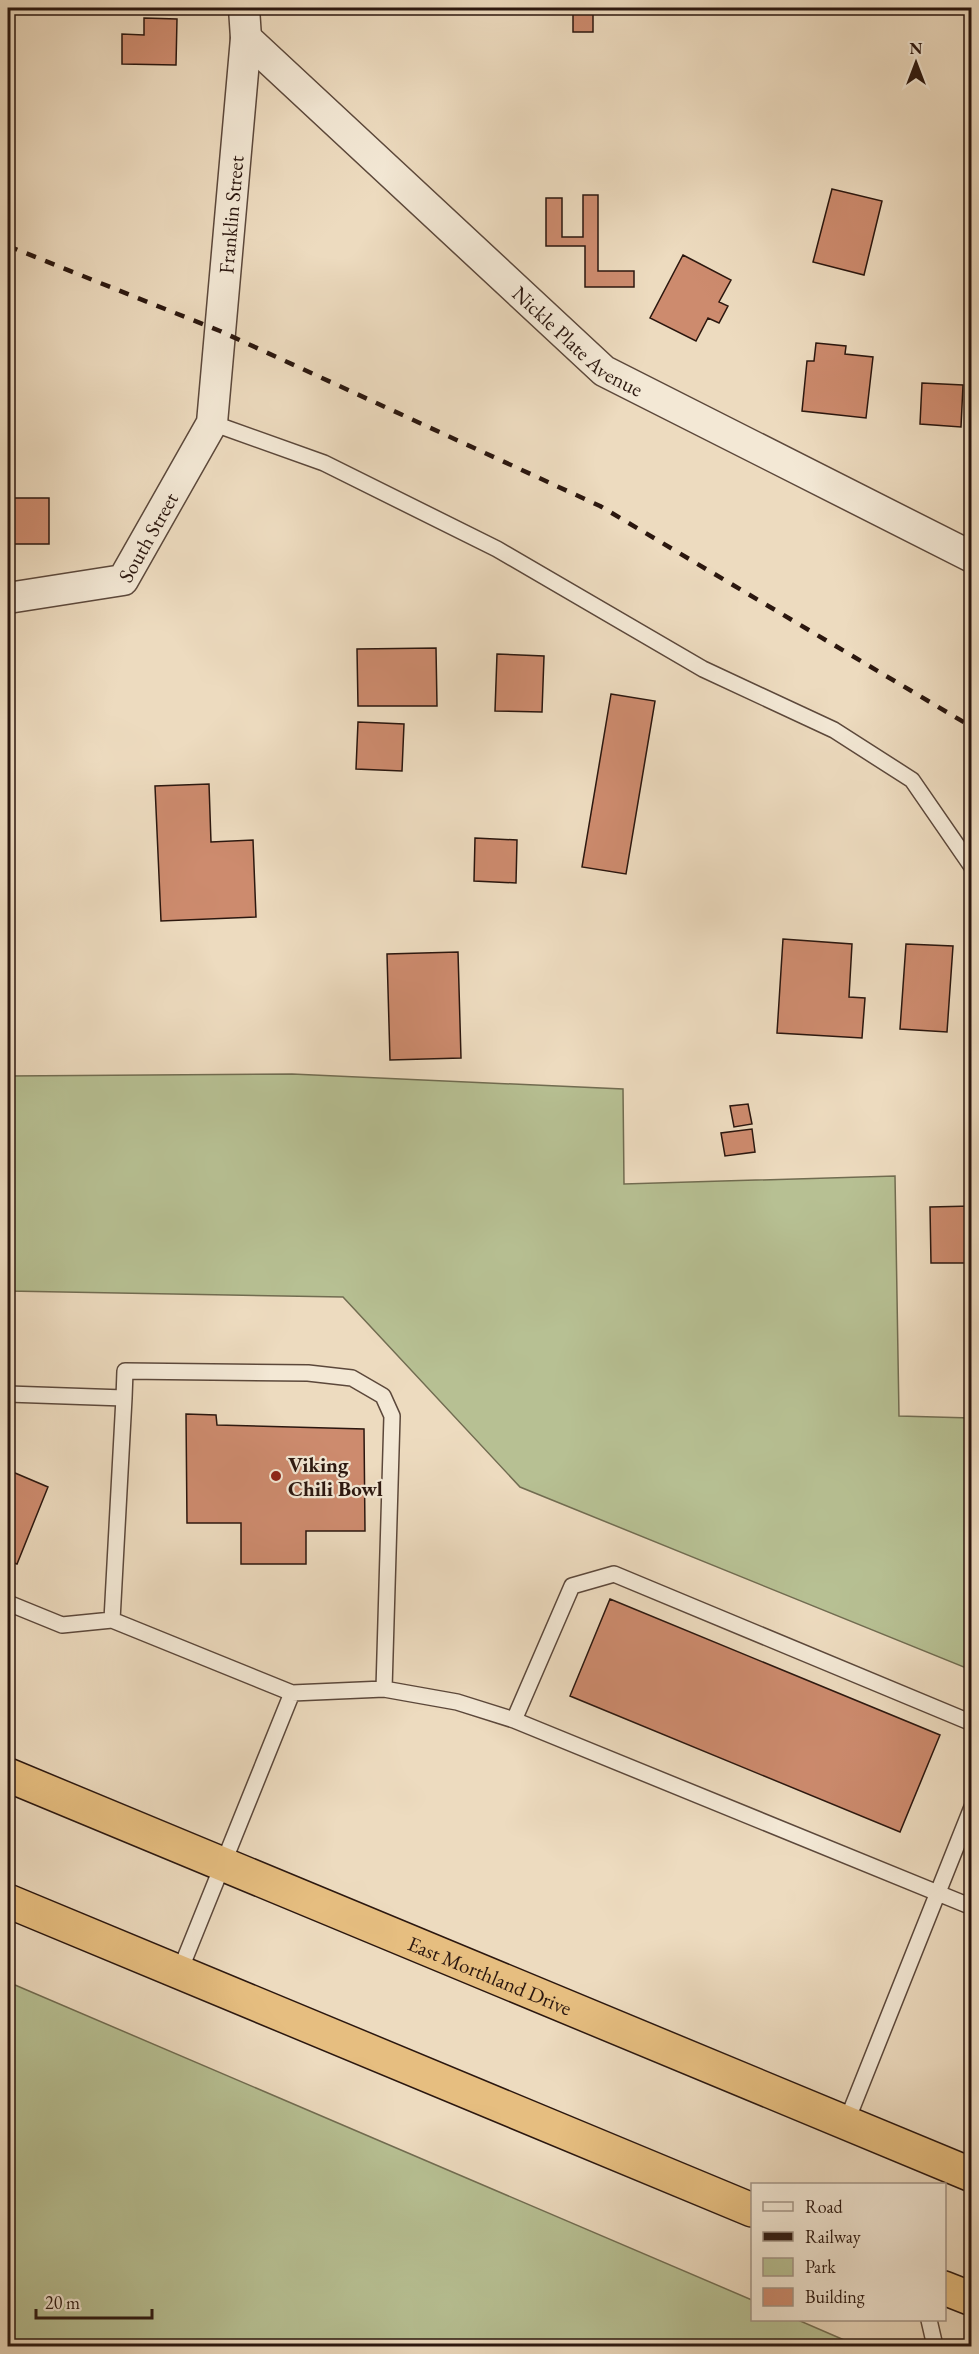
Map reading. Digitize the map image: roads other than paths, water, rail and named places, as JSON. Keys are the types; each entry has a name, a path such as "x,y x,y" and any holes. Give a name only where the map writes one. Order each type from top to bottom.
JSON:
{"highway":[{"name":"East Morthland Drive","path":"8,1775 972,2175"},
{"path":"8,1901 751,2209"},
{"path":"946,2288 972,2299"}],"street":[{"name":"Franklin Street","path":"212,423 246,38 244,8"},
{"name":"Nickle Plate Avenue","path":"246,38 604,371 972,557"},
{"name":"South Street","path":"8,598 123,580 212,423"}],"lane":[{"path":"212,423 324,463 496,549 703,669 834,730 912,780 972,867"},
{"path":"112,1620 125,1371 308,1373 352,1378 383,1396 392,1416 384,1689"},
{"path":"8,1394 124,1398"},
{"path":"514,1720 572,1586 614,1574 972,1723"},
{"path":"8,1603 62,1625 112,1620 292,1692 384,1689 457,1701 514,1720 972,1907"},
{"path":"179,1972 292,1692"},
{"path":"846,2123 972,1807"},
{"path":"929,2321 935,2346"}],"railway":[{"path":"8,246 220,331 600,506 972,727"}],"place":[{"name":"Viking Chili Bowl","path":"276,1476"}]}
